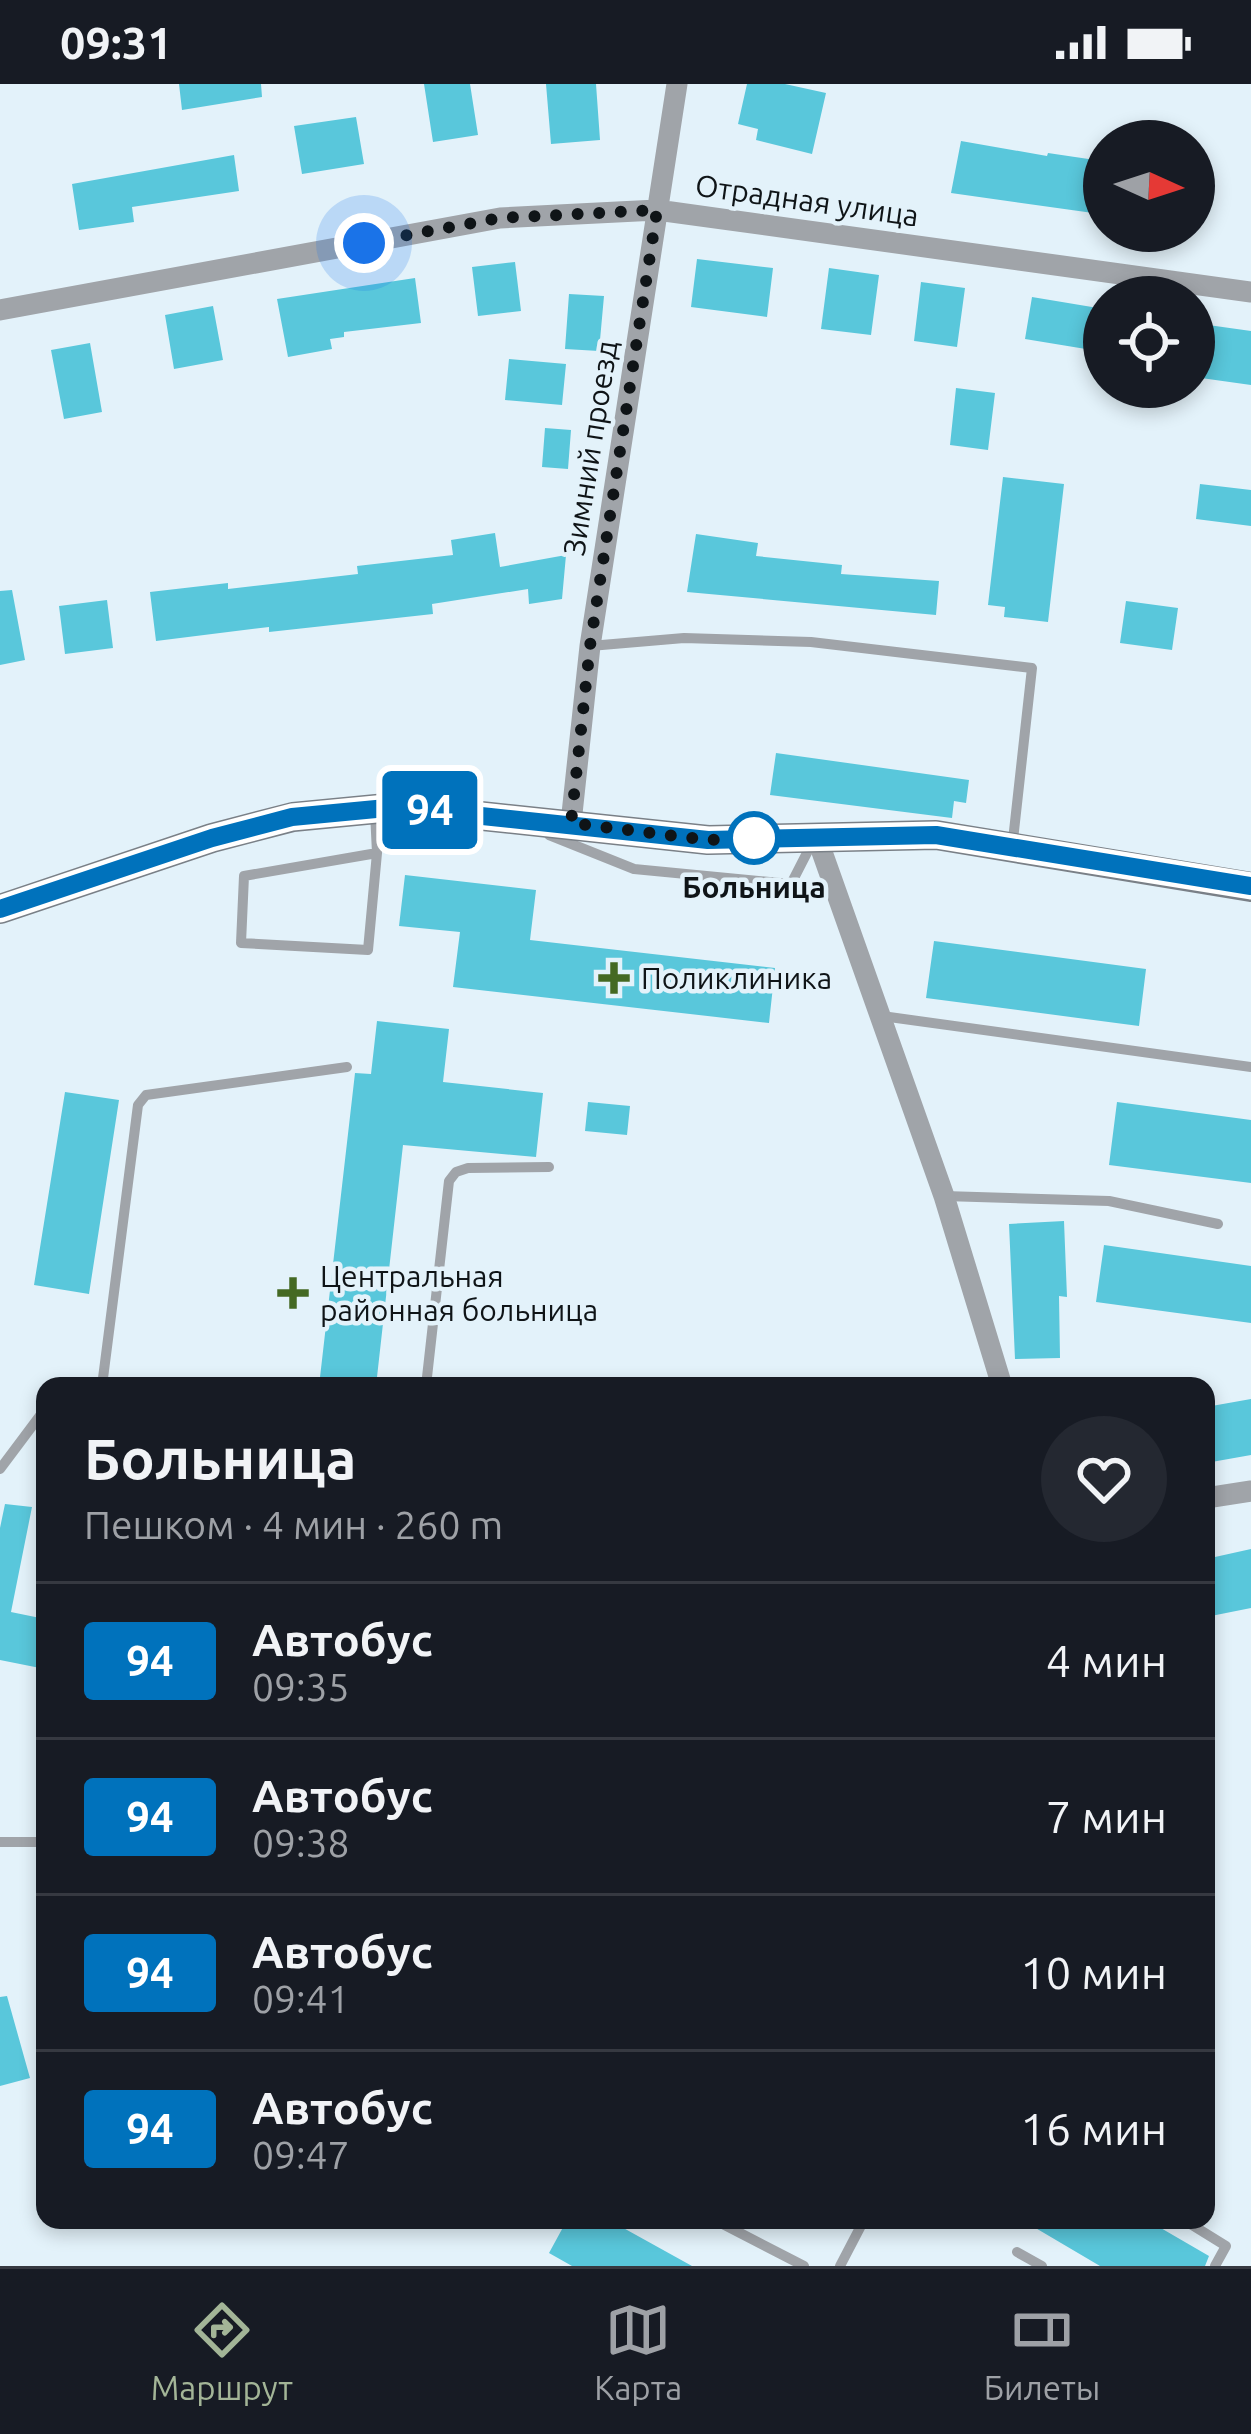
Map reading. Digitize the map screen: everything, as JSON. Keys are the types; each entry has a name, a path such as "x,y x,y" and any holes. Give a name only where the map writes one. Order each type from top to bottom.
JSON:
{"street":[{"name":"Зимний проезд","path":"571,823 590,646 677,84"},
{"name":"Отрадная улица","path":"0,310 500,218 657,210 1251,292"},
{"path":"0,909 212,838 292,817 397,807 708,840 936,835 1251,886"},
{"path":"816,836 944,1196 999,1377"},
{"path":"1215,1497 1251,1491"}],"lane":[{"path":"590,646 684,638 811,642 1032,668 1013,840"},
{"path":"375,808 377,853 368,950 241,943 244,876 377,853"},
{"path":"513,820 634,868 791,884 816,836"},
{"path":"882,1016 1251,1067"},
{"path":"103,1377 138,1105 146,1095 347,1066"},
{"path":"427,1377 449,1181 468,1168 549,1167"},
{"path":"944,1196 1109,1201 1218,1224"},
{"path":"0,1469 36,1421"},
{"path":"0,1842 36,1841"},
{"path":"733,2229 804,2266"},
{"path":"840,2266 859,2229"},
{"path":"1199,2229 1226,2246 1214,2266"},
{"path":"1017,2252 1042,2266"}],"building":[{"path":"179,84 261,84 262,97 182,110"},
{"path":"424,84 470,84 478,135 433,142"},
{"path":"546,84 596,84 600,140 551,144"},
{"path":"747,84 785,84 826,93 812,154 756,140 758,129 738,124"},
{"path":"356,117 364,164 302,174 294,126"},
{"path":"961,141 1083,158 1083,212 951,193"},
{"path":"234,155 239,191 132,207 134,222 79,230 72,184"},
{"path":"697,259 773,268 767,317 691,307"},
{"path":"515,262 521,311 478,316 472,267"},
{"path":"829,268 879,275 871,335 821,329"},
{"path":"415,278 421,323 344,332 344,337 330,339 332,349 288,357 277,299"},
{"path":"921,282 965,288 957,347 914,341"},
{"path":"569,294 604,296 599,351 565,349"},
{"path":"1032,297 1083,306 1083,349 1025,339"},
{"path":"213,306 223,360 174,369 165,315"},
{"path":"1215,326 1251,331 1251,385 1215,380"},
{"path":"90,343 102,412 64,419 51,350"},
{"path":"509,359 566,364 562,405 505,400"},
{"path":"956,388 995,393 988,450 950,445"},
{"path":"545,428 571,430 568,469 542,467"},
{"path":"1003,477 1064,484 1048,622 1004,617 1005,607 988,605"},
{"path":"1200,484 1251,490 1251,526 1196,519"},
{"path":"495,533 500,567 566,555 562,599 529,604 528,589 432,604 433,614 156,641 150,592 228,583 228,589 358,574 357,566 453,555 451,540"},
{"path":"696,534 758,543 756,556 842,565 841,574 939,581 936,615 687,592"},
{"path":"12,590 25,660 0,665 0,591"},
{"path":"107,600 113,648 65,654 59,606"},
{"path":"1126,601 1178,608 1172,650 1120,643"},
{"path":"776,753 969,780 966,803 954,801 952,818 770,795"},
{"name":"Поликлиника","path":"405,875 536,890 530,940 775,968 769,1023 453,987 460,932 399,926"},
{"path":"934,941 1146,969 1139,1026 926,998"},
{"path":"377,1021 449,1029 443,1082 543,1093 536,1157 403,1145 377,1377 320,1377 355,1073 371,1074"},
{"path":"65,1092 119,1100 89,1294 34,1285"},
{"path":"588,1102 630,1106 627,1135 585,1131"},
{"path":"1117,1102 1251,1120 1251,1183 1109,1165"},
{"path":"1064,1221 1067,1297 1059,1296 1060,1358 1015,1359 1009,1224"},
{"path":"1104,1245 1251,1266 1251,1323 1096,1302"},
{"path":"1251,1399 1251,1455 1215,1461 1215,1405"},
{"path":"5,1504 32,1507 11,1612 6,1611 36,1617 36,1667 0,1660 0,1528"},
{"path":"1251,1549 1251,1608 1215,1615 1215,1557"},
{"path":"7,1996 30,2078 0,2086 0,1997"},
{"path":"562,2229 625,2229 692,2266 572,2266 549,2253"},
{"path":"1037,2229 1162,2229 1209,2256 1205,2266 1100,2266"}],"bus line":[{"name":"94","path":"0,909 212,838 292,817 397,807 708,840 936,835 1251,886"}],"place":[{"name":"Больница","path":"754,838"},
{"name":"Поликлиника","path":"614,978"},
{"name":"Центральная районная больница","path":"293,1293"}],"route":[{"path":"364,243 500,218 657,210 590,646 571,823 708,840 754,838"}]}
